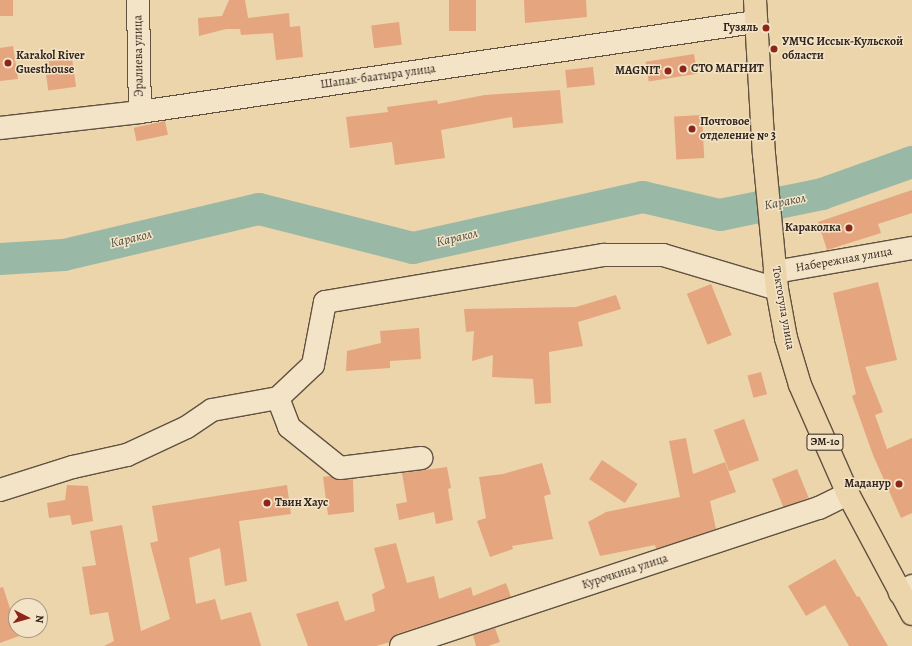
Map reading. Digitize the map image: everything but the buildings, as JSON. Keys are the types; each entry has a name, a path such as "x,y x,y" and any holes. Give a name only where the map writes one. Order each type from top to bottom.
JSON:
{"highway":[{"name":"Токтогула улица","path":"755,0 755,22 764,154 775,273 786,338 800,385 848,494 906,589 912,614"}],"street":[{"name":"Эралиева улица","path":"138,0 140,112"},
{"name":"Шапак-баатыра улица","path":"0,128 140,112 755,22"},
{"name":"Набережная улица","path":"775,273 912,248"},
{"path":"0,490 73,467 127,455 187,427 212,410 278,398 314,365 325,302 604,255 663,255 775,273"},
{"path":"278,398 289,427 340,468 421,458"},
{"name":"Курочкина улица","path":"401,646 819,508 848,494"}],"waterway":[{"name":"Каракол","path":"0,259 64,255 259,209 413,248 643,197 720,215 822,194 912,162"}],"place":[{"name":"Гузяль","path":"766,28"},
{"name":"УМЧС Иссык-Кульской области","path":"774,49"},
{"name":"Karakol River Guesthouse","path":"8,63"},
{"name":"СТО МАГНИТ","path":"683,69"},
{"name":"MAGNIT","path":"668,71"},
{"name":"Почтовое отделение № 3","path":"692,129"},
{"name":"Караколка","path":"849,228"},
{"name":"Маданур","path":"899,484"},
{"name":"Твин Хаус","path":"267,503"}]}
